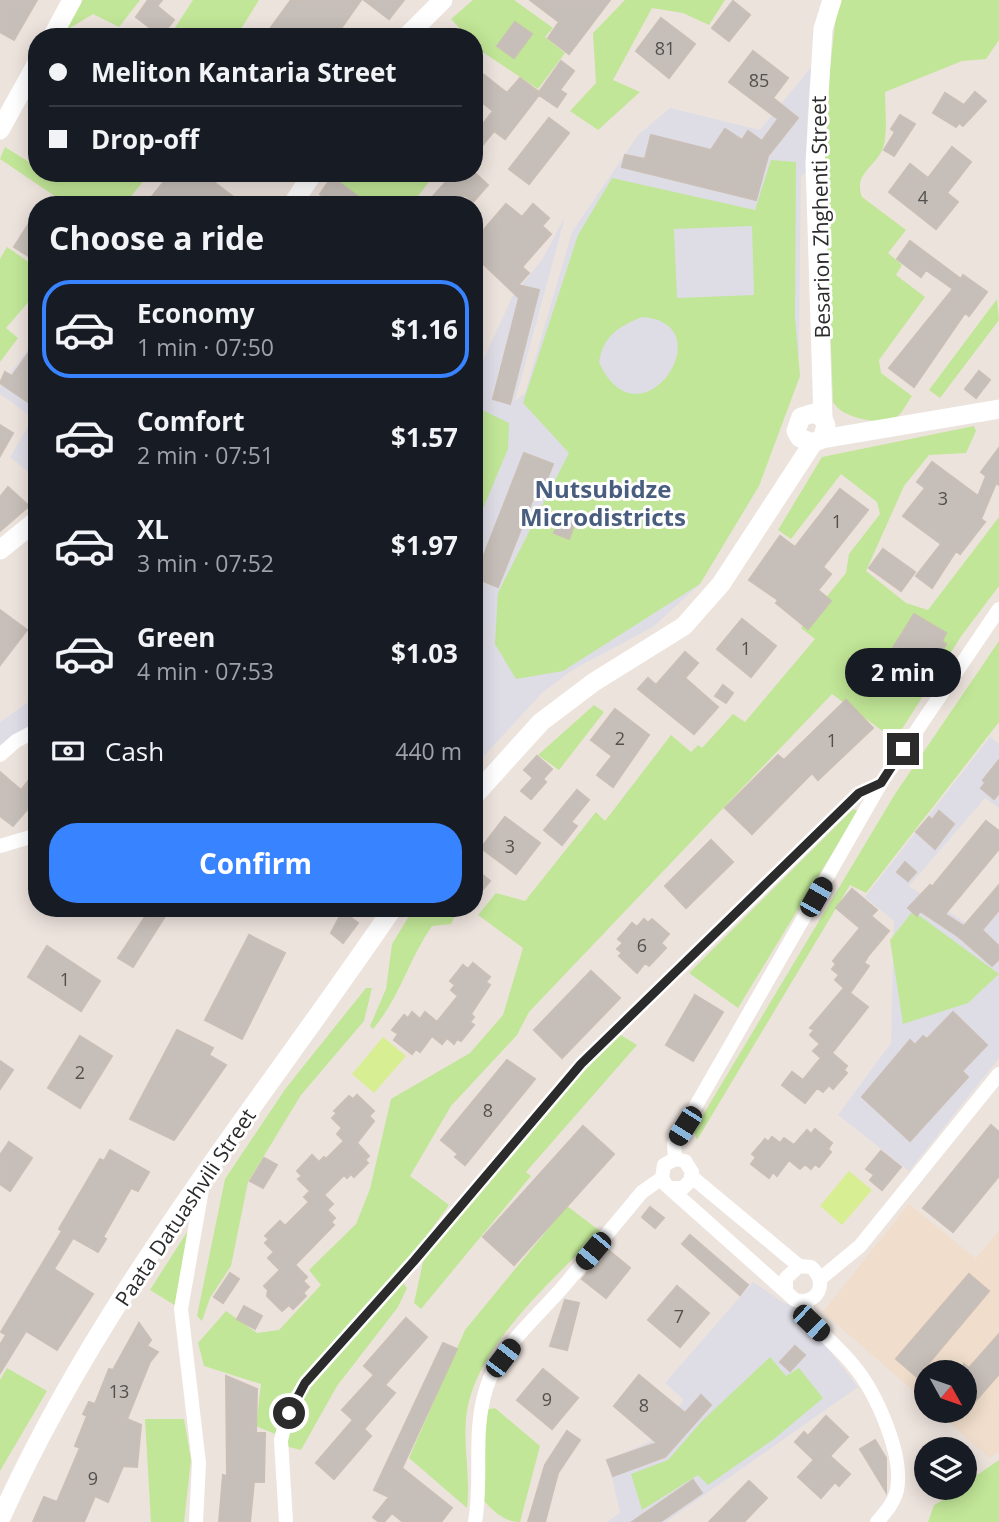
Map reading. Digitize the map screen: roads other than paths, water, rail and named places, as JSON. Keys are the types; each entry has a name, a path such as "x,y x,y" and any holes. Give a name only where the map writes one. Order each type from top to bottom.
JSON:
{"main road":[{"path":"56,28 72,0"},
{"path":"415,28 443,0"},
{"name":"Besarion Zhghenti Street","path":"815,430 822,351 815,163 817,95 823,29 832,0"},
{"path":"0,130 28,79"},
{"path":"483,786 541,722 594,682 684,626 721,584 766,518 815,430 872,430 999,409"},
{"path":"0,550 28,527"},
{"name":"Paata Datuashvili Street","path":"0,1520 25,1464 57,1408 205,1173 387,917"}],"street":[{"path":"676,1159 674,1144 881,783 999,609"},
{"path":"0,755 28,735"},
{"path":"286,1522 281,1440 289,1413 305,1383 414,1261 581,1064 859,793 881,783"},
{"path":"0,846 28,838"},
{"path":"804,1302 817,1294 820,1279 860,1246 999,1073"},
{"path":"676,1159 687,1163 692,1177 799,1266 811,1267 820,1279"},
{"path":"676,1159 664,1166 666,1183 792,1298 804,1302"},
{"path":"196,1522 199,1463 181,1309 205,1173"},
{"path":"475,1522 480,1497 476,1436 486,1387 503,1358 526,1327 642,1192 666,1183 683,1188 692,1177"},
{"path":"786,1290 786,1278 799,1266"},
{"path":"804,1302 811,1323 861,1376 883,1416 896,1456 897,1492 877,1522"}],"district":[{"name":"Nutsubidze Microdistricts","path":"603,502"}]}
